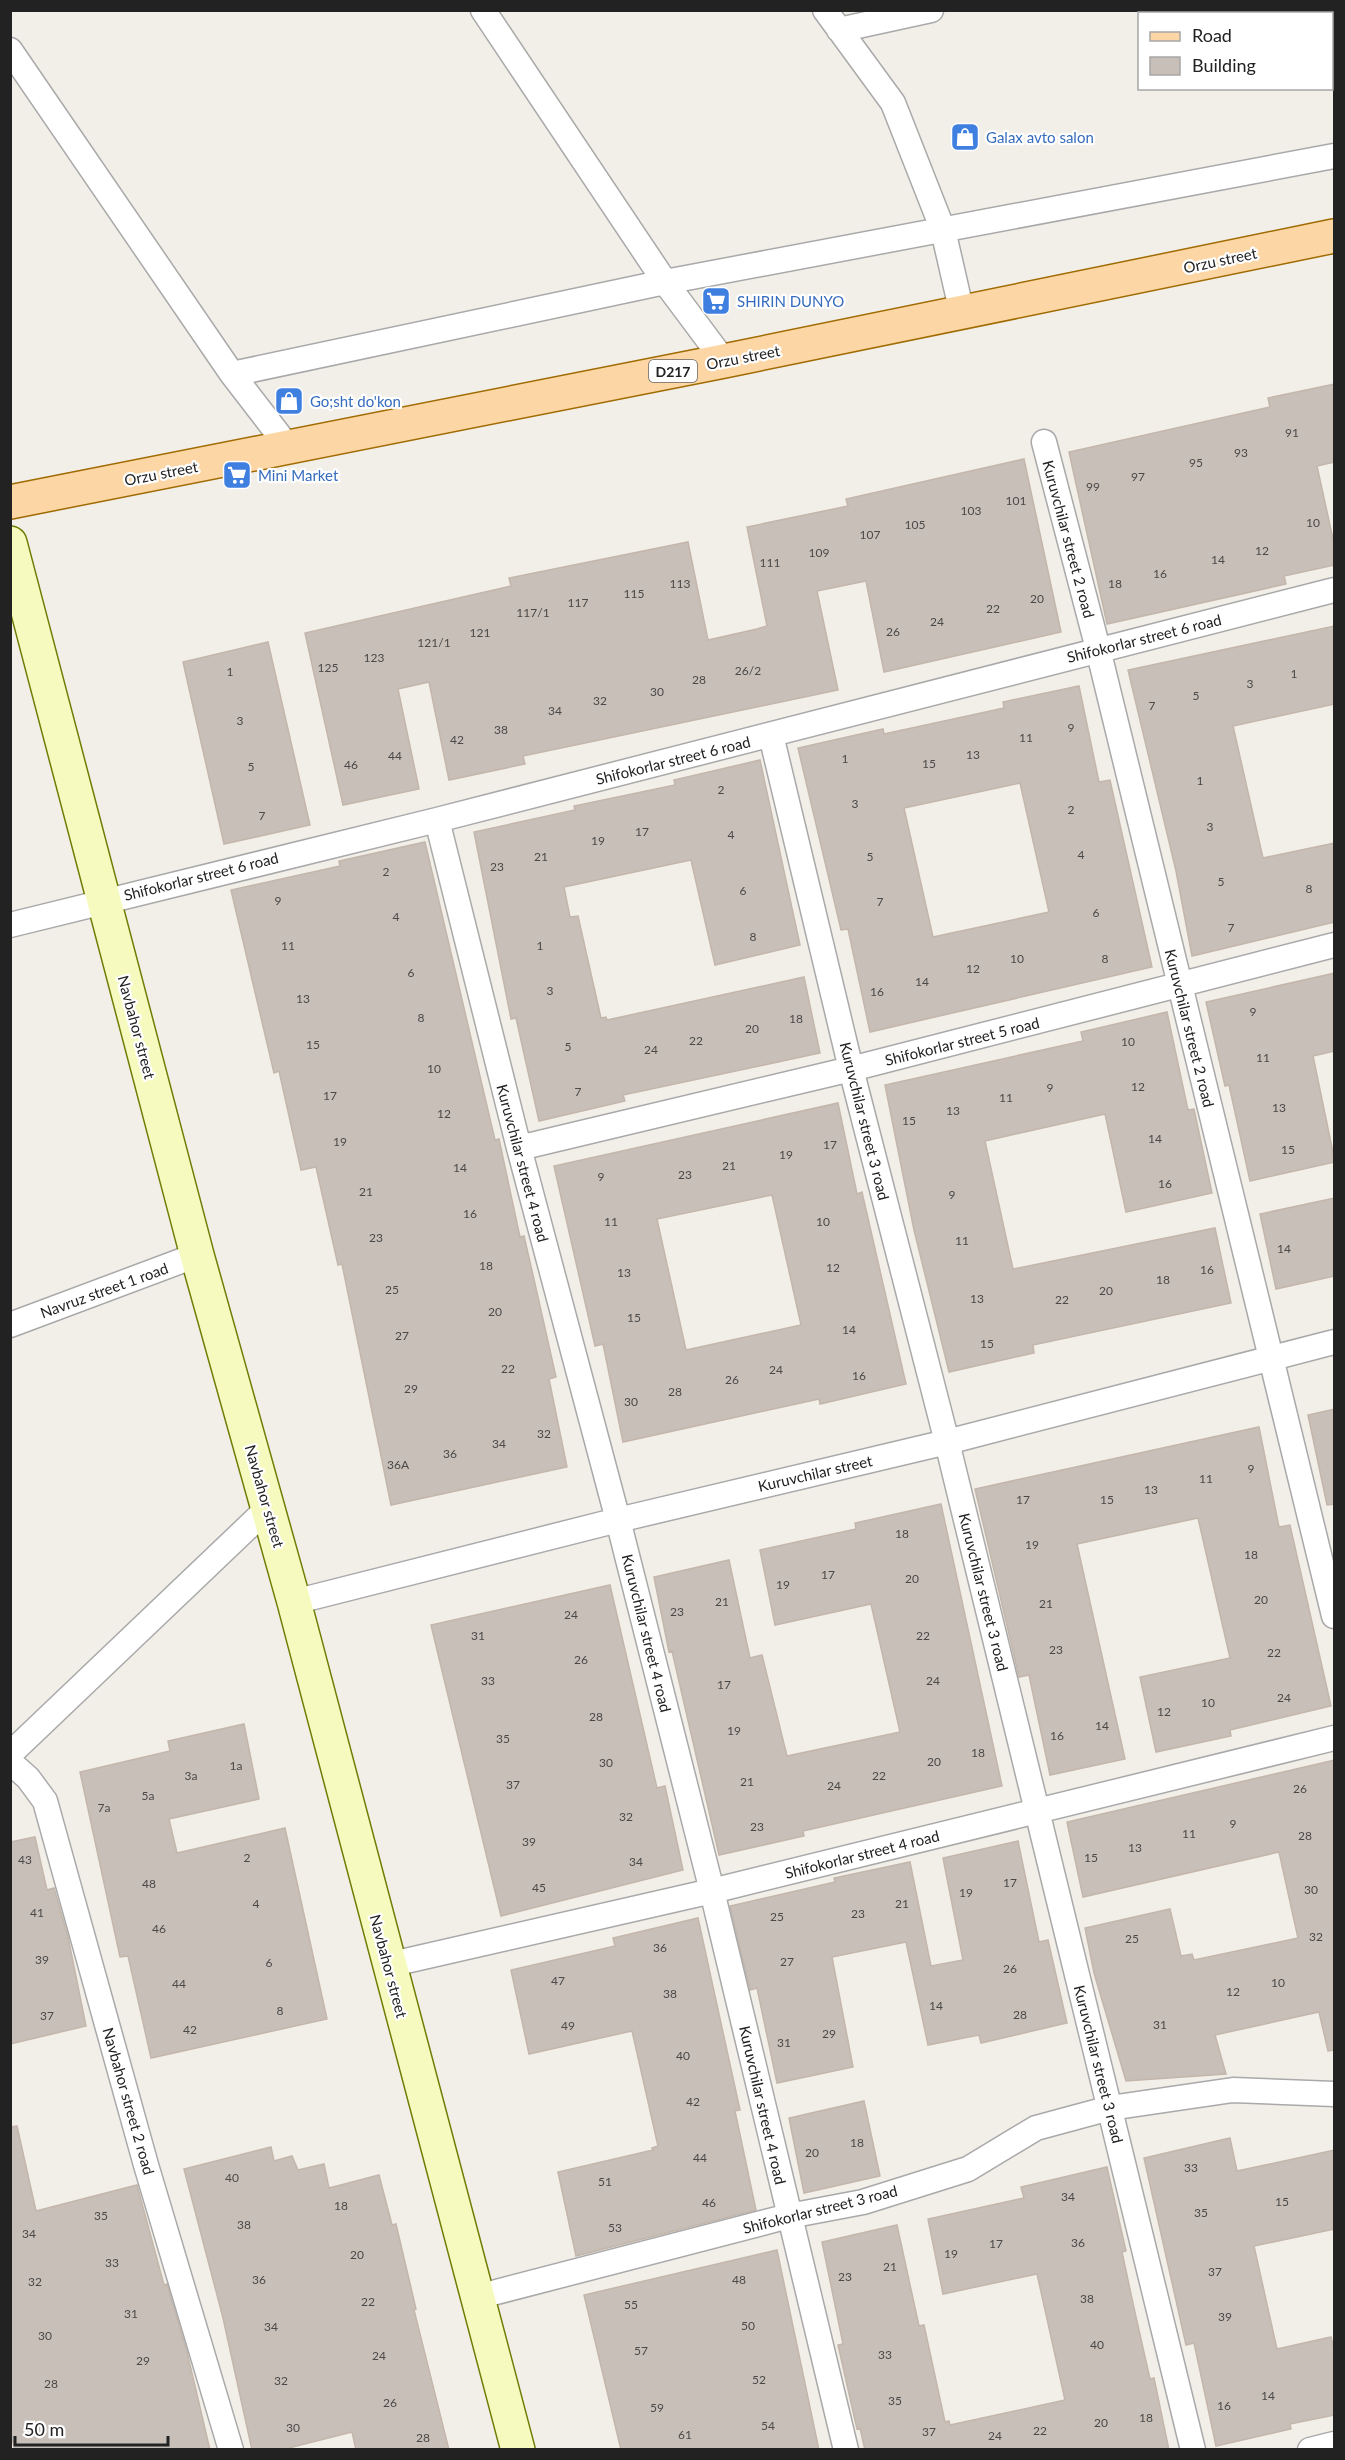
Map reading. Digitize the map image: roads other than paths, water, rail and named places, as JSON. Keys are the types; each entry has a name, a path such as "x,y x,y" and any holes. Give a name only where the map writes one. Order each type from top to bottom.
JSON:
{"main road":[{"name":"Orzu street","path":"10,502 724,361 1335,236"},
{"name":"Navbahor street","path":"10,543 197,1255 294,1602 388,1965 518,2450"}],"street":[{"path":"483,10 665,282 724,361"},
{"path":"832,20 930,10"},
{"path":"832,20 893,103 943,230 962,313"},
{"path":"10,50 232,374 289,448"},
{"path":"232,374 665,282 1335,156"},
{"name":"Kuruvchilar street 2 road","path":"1044,442 1098,649 1335,1616"},
{"name":"Shifokorlar street 6 road","path":"10,925 103,900 437,820 1335,590"},
{"name":"Kuruvchilar street 3 road","path":"771,735 851,1069 947,1442 1038,1811 1193,2450"},
{"name":"Kuruvchilar street 4 road","path":"437,820 519,1148 618,1520 712,1891 846,2450"},
{"name":"Shifokorlar street 5 road","path":"519,1148 851,1069 1335,945"},
{"name":"Navruz street 1 road","path":"10,1325 197,1255"},
{"name":"Kuruvchilar street","path":"294,1602 618,1520 947,1442 1335,1342"},
{"path":"16,1764 268,1508"},
{"name":"Shifokorlar street 4 road","path":"388,1965 712,1891 1335,1737"},
{"name":"Navbahor street 2 road","path":"16,1764 45,1801 146,2165 231,2450"},
{"name":"Shifokorlar street 3 road","path":"477,2297 789,2216 864,2202 968,2169 1036,2128 1110,2108 1233,2090 1335,2094"},
{"path":"1310,2450 1335,2444"}],"place":[{"name":"Galax avto salon","path":"965,137"},
{"name":"SHIRIN DUNYO","path":"716,301"},
{"name":"Go;sht do'kon","path":"289,401"},
{"name":"Mini Market","path":"237,475"}]}
